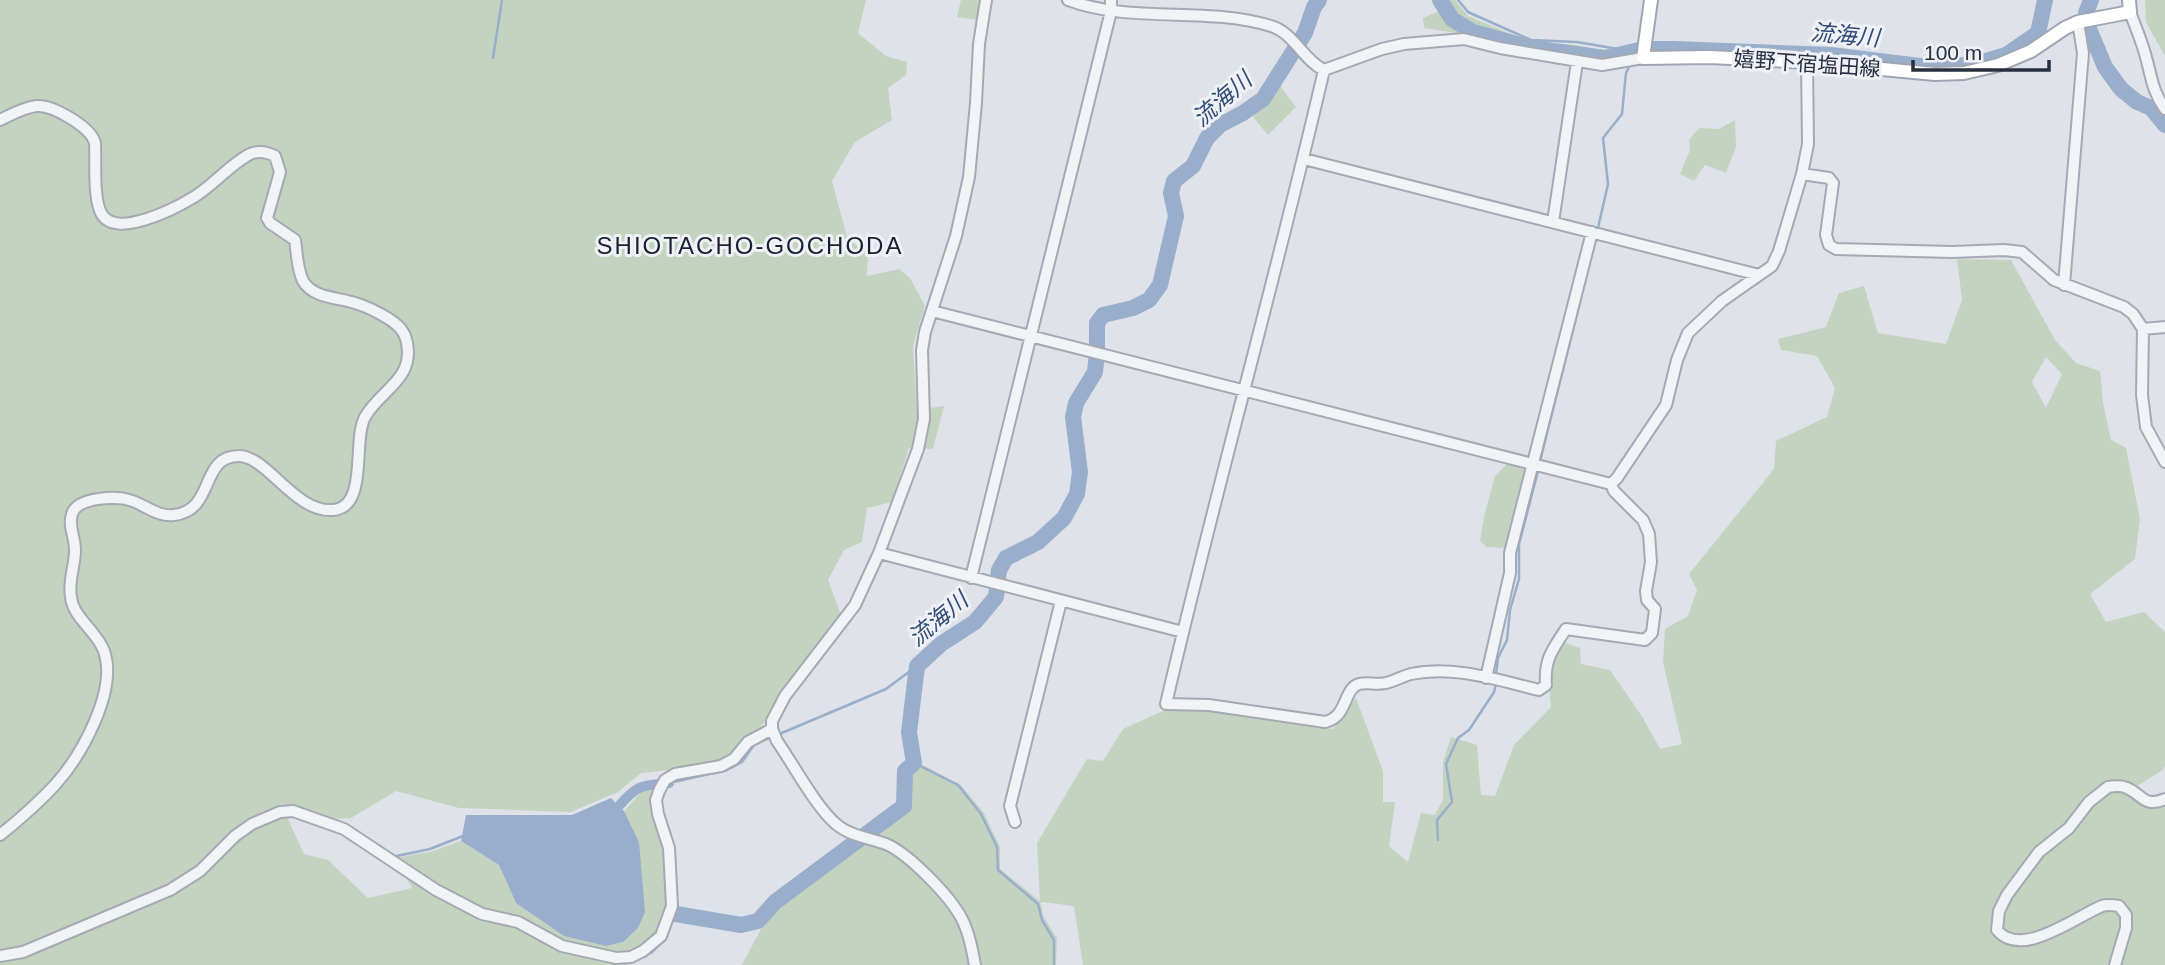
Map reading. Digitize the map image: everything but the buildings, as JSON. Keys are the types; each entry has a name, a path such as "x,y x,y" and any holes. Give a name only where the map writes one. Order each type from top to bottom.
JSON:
{"main road":[{"path":"1643,58 1651,0"},
{"name":"嬉野下宿塩田線","path":"1643,58 1710,57 1807,62 1935,74 1964,73 1998,65 2031,51 2078,22 2129,6"}],"street":[{"path":"975,965 968,932 946,896 907,856 887,845 853,834 838,826 825,813 777,741 772,721 785,696 855,605 879,553 918,449 924,419 922,351 925,332 956,236 968,177 979,44 986,0"},
{"path":"1068,0 1083,6 1111,5 1243,19 1275,26 1315,66 1324,70 1393,47 1464,39 1500,48 1602,65 1643,58"},
{"path":"971,578 1111,5"},
{"path":"2129,6 2150,79 2165,108"},
{"path":"2064,285 2083,53 2078,22"},
{"path":"1553,222 1577,62"},
{"path":"1611,484 1666,405 1677,360 1688,333 1722,301 1772,266 1779,251 1808,144 1807,62"},
{"path":"1324,70 1304,159 1166,704 1209,705 1325,722 1334,720 1344,708 1351,689 1359,684 1385,684 1410,674 1450,670 1539,690 1546,685 1548,656 1566,629 1645,640 1652,634 1655,609 1647,600 1646,591 1651,562 1648,534 1643,520 1614,491 1611,484"},
{"path":"0,120 39,106 50,108 93,135 97,200 102,215 110,223 128,224 155,216 196,196 251,154 259,151 275,156 280,172 267,218 295,240 303,280 308,288 322,296 352,301 375,310 397,324 405,333 409,357 396,383 365,417 360,431 356,488 349,500 337,510 324,510 305,501 286,489 257,461 242,456 230,457 220,462 213,470 201,500 189,511 173,515 159,514 127,499 102,499 77,505 72,511 70,524 75,550 71,599 75,610 104,649 107,664 106,683 97,717 77,754 55,784 0,835"},
{"path":"1304,159 1759,275"},
{"path":"1802,174 1829,178 1833,183 1826,235 1829,245 1836,249 2022,252 2054,280 2124,307 2133,314 2143,329 2142,395 2146,427 2165,462"},
{"path":"1486,678 1510,573 1510,553 1592,232"},
{"path":"932,311 1611,484"},
{"path":"2143,329 2165,327"},
{"path":"879,553 1183,632"},
{"path":"1015,822 1010,806 1061,601"},
{"path":"0,956 23,952 170,890 200,871 235,835 252,824 280,812 293,811 344,829 436,890 482,914 518,922 562,946 616,958 631,957 661,936 672,906 669,848 656,800 665,780 675,774 721,766 734,759 748,742 772,729"},
{"path":"2115,965 2126,928 2126,915 2119,906 2105,905 2059,930 2034,938 2012,940 2003,938 1997,930 1999,911 2007,895 2039,852 2068,828 2090,802 2108,787 2127,788 2147,802 2156,803 2165,799"}],"green space":[{"path":"0,0 866,0 858,33 886,56 907,62 906,75 888,88 892,120 855,142 832,181 847,237 868,255 867,276 899,269 910,278 925,306 913,346 917,410 944,406 933,449 909,448 892,502 867,508 862,542 844,550 828,580 841,615 809,659 780,692 765,722 728,758 678,769 641,773 618,792 571,812 459,808 396,791 351,818 323,819 281,804 304,854 328,860 368,898 412,888 394,858 430,852 461,841 499,865 516,903 639,842 624,811 643,790 654,791 667,865 667,905 656,935 642,947 615,961 628,965 0,965"},
{"path":"961,0 981,0 978,20 957,17"},
{"path":"1447,0 1455,0 1468,16 1530,42 1576,45 1607,51 1605,55 1531,46 1478,30 1457,33 1424,28 1423,18 1450,6"},
{"path":"2145,0 2165,0 2165,56 2146,22"},
{"path":"1278,83 1296,107 1268,135 1253,117"},
{"path":"1735,120 1736,147 1726,173 1705,165 1694,181 1680,174 1690,150 1689,140 1699,128 1719,129"},
{"path":"1957,259 2011,260 2055,340 2076,363 2100,371 2111,440 2126,448 2140,519 2135,559 2090,594 2106,622 2144,612 2165,632 2165,765 2163,770 2134,788 2150,798 2157,807 2165,802 2165,965 1083,965 1074,906 1041,902 1043,916 1057,938 1056,965 742,965 762,927 782,902 907,810 908,772 921,764 961,785 984,813 1000,847 1000,869 1040,901 1037,843 1087,759 1103,761 1123,729 1167,709 1211,710 1333,729 1356,698 1383,771 1383,802 1395,802 1389,846 1408,862 1421,813 1435,815 1443,799 1443,762 1451,737 1477,745 1481,795 1495,796 1514,745 1551,707 1547,667 1563,642 1580,648 1581,664 1610,670 1643,718 1660,749 1682,744 1663,662 1665,629 1688,616 1697,590 1689,574 1774,469 1776,441 1827,417 1835,388 1817,356 1781,350 1778,339 1826,327 1839,293 1864,286 1878,333 1946,344 1962,300","holes":["2046,357 2062,374 2046,408 2032,382"]},
{"path":"1508,463 1526,468 1506,548 1487,547 1480,541 1484,517 1495,476"}],"water":[{"path":"611,798 624,811 639,842 645,912 638,928 623,942 606,946 564,936 516,903 499,865 461,841 466,815 572,815"}],"waterway":[{"path":"493,58 502,0"},
{"name":"流海川","path":"676,914 741,925 758,921 775,902 904,806 905,771 914,763 909,732 917,666 941,644 975,622 996,597 999,570 1006,558 1038,542 1064,518 1077,494 1080,472 1073,417 1076,403 1095,372 1097,323 1103,315 1133,308 1149,300 1160,285 1176,216 1171,193 1174,181 1193,166 1207,138 1220,125 1263,99 1305,33 1319,0"},
{"name":"流海川","path":"1440,0 1452,19 1473,32 1531,48 1605,58 1639,50"},
{"path":"1458,0 1468,12 1531,40 1577,42 1630,51"},
{"name":"流海川","path":"1648,49 1831,55 1936,68 1976,64 2006,55 2038,33 2045,0"},
{"path":"2086,13 2091,0"},
{"path":"2087,24 2105,67 2121,89 2137,102 2151,108 2165,125"},
{"path":"1598,228 1608,184 1603,138 1622,114 1629,67"},
{"path":"1540,461 1581,298"},
{"path":"1496,674 1498,658 1507,640 1510,610 1519,579 1519,544 1538,471"},
{"path":"777,735 886,689 917,666"},
{"path":"1438,840 1437,820 1452,802 1446,764 1458,738 1469,730 1494,692 1496,684"},
{"path":"669,783 727,770 742,762 754,745 771,737"},
{"path":"914,763 958,785 981,814 997,847 998,870 1038,904 1042,920 1054,940 1054,965"},
{"path":"619,806 641,787 669,783"},
{"path":"392,857 430,849 466,837"},
{"path":"669,928 676,914"},
{"path":"651,953 661,943"}],"district":[{"name":"SHIOTACHO-GOCHODA","path":"750,246"}]}
